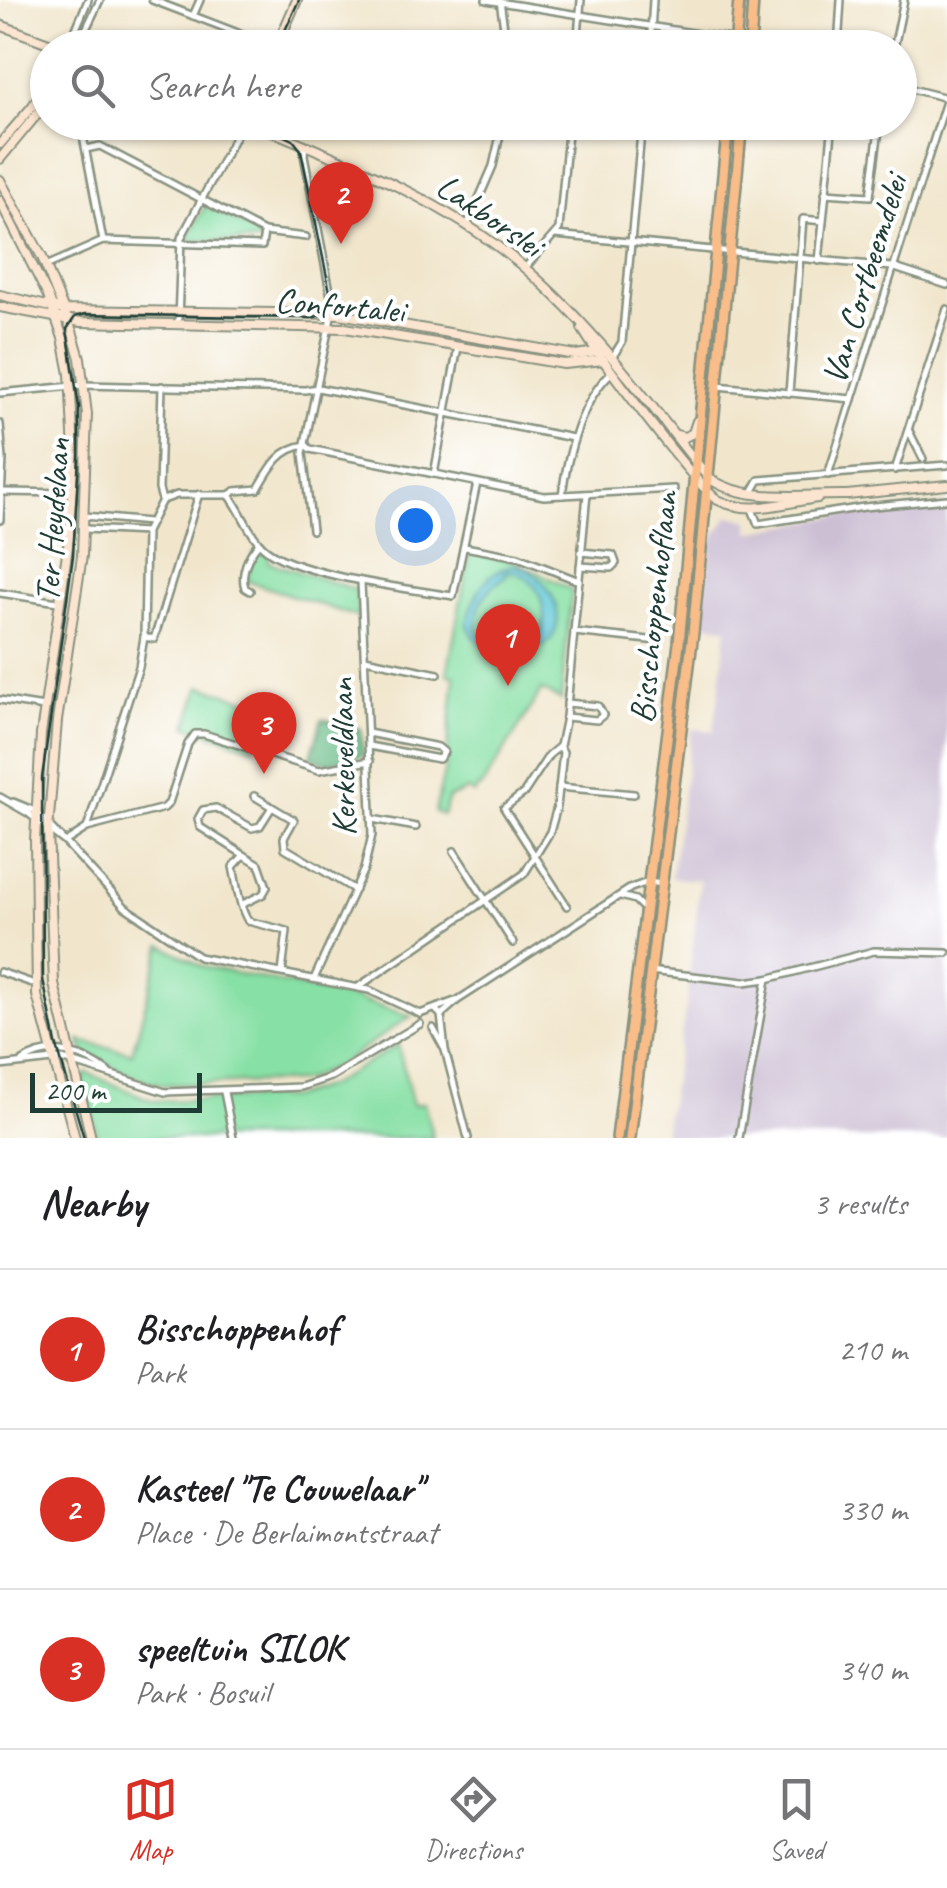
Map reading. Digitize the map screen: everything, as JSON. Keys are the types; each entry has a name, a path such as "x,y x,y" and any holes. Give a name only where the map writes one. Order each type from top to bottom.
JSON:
{"main road":[{"path":"736,30 739,0"},
{"path":"751,30 753,0"},
{"name":"Bisschoppenhoflaan","path":"617,1138 679,643 726,140"},
{"name":"Bisschoppenhoflaan","path":"630,1138 693,633 740,140"}],"street":[{"path":"74,30 88,0"},
{"path":"85,30 100,0"},
{"path":"152,0 230,30"},
{"path":"193,16 200,0"},
{"path":"284,30 297,0"},
{"path":"486,0 667,30"},
{"path":"578,30 581,0"},
{"path":"652,30 653,0"},
{"path":"839,30 840,0"},
{"path":"898,30 904,0"},
{"path":"500,1 504,30"},
{"path":"0,25 30,37"},
{"path":"76,26 79,30"},
{"path":"917,90 947,98"},
{"name":"Van Cortbeemdelei","path":"828,475 947,98"},
{"path":"0,144 30,109"},
{"path":"0,158 30,123"},
{"path":"84,140 102,241"},
{"path":"178,322 179,243 236,140"},
{"name":"Lakborslei","path":"293,140 380,177 468,223 526,267 578,321 707,490"},
{"path":"468,223 493,166 499,140"},
{"path":"526,267 559,229 566,140"},
{"path":"605,355 622,342 640,140"},
{"path":"819,261 831,140"},
{"path":"825,193 870,196 878,140"},
{"path":"306,145 304,155 333,314 303,453 312,530"},
{"path":"86,150 100,146 264,232 306,237"},
{"name":"Ter Heydelaan","path":"0,180 46,266 80,358 84,385 85,529 57,722 48,826 53,976 91,1138"},
{"name":"Ter Heydelaan","path":"0,201 39,274 66,350 71,387 72,493 61,603 44,707 36,815 37,985 75,1138"},
{"path":"788,393 803,219 822,221"},
{"path":"46,266 102,241 262,246 264,232"},
{"path":"555,235 892,267 947,285"},
{"path":"0,295 64,310"},
{"path":"0,307 68,321"},
{"path":"894,470 947,309"},
{"name":"Confortalei","path":"64,310 333,314 572,359"},
{"name":"Confortalei","path":"68,321 331,327 458,347 572,359 605,355"},
{"path":"434,474 458,347"},
{"name":"Lakborslei","path":"605,355 612,372 674,434 708,477"},
{"path":"562,495 573,438 601,384 612,372"},
{"path":"0,393 84,385 318,388 573,438"},
{"path":"162,386 162,500"},
{"path":"717,386 852,399"},
{"path":"674,434 685,437 693,433 701,412"},
{"path":"0,424 0,520"},
{"path":"908,430 924,459"},
{"path":"306,445 310,449 544,496 674,489"},
{"path":"87,828 139,667 149,522 162,500 170,496 229,495 258,489 284,453 306,445"},
{"path":"751,494 759,480 947,465"},
{"path":"708,477 721,487 751,494 848,495"},
{"path":"229,495 259,543 280,557 361,582 453,596 477,483"},
{"path":"707,490 717,499 752,507 947,486"},
{"path":"2,492 72,493"},
{"path":"144,637 154,640 199,494"},
{"path":"358,988 514,884 536,859 550,832 559,787 586,494"},
{"path":"752,507 758,524 864,506 947,499"},
{"path":"86,516 149,522"},
{"path":"85,529 146,532"},
{"path":"250,591 242,577 259,543"},
{"path":"465,547 518,557 579,582"},
{"path":"580,566 611,568 616,563 613,555 581,552"},
{"name":"Kerkeveldlaan","path":"314,979 368,854 372,819 361,582"},
{"path":"0,594 61,603"},
{"path":"353,624 364,627"},
{"path":"574,632 658,641"},
{"path":"365,659 438,674"},
{"path":"0,700 44,707"},
{"path":"566,717 597,720 603,715 598,706 567,703"},
{"path":"64,841 87,828 164,808 169,804 188,744 200,733 319,770 370,760"},
{"path":"368,733 438,747 444,752 440,759 369,746"},
{"path":"560,746 549,755 524,793 504,808 567,906"},
{"path":"559,787 634,794"},
{"path":"254,796 294,820 284,838 285,848 355,890"},
{"path":"0,797 36,815 124,908 186,950 211,962 358,988 387,996 420,1014 438,1012 618,896 648,882 662,884"},
{"path":"241,905 263,894 267,887 258,864 200,828 200,815 210,807 216,808 252,828 260,826 272,807"},
{"path":"372,819 416,828"},
{"path":"454,852 512,943"},
{"path":"244,855 233,867 248,921 289,930 282,974"},
{"path":"618,896 635,900 645,910"},
{"path":"638,970 744,982 874,951 947,952"},
{"path":"0,972 37,985"},
{"path":"739,1138 768,979"},
{"path":"438,1012 468,1138"},
{"path":"420,1014 420,1024"},
{"path":"433,1028 440,1023"},
{"path":"71,1056 88,1066 165,1092 309,1086 420,1024 433,1028 445,1050"},
{"path":"0,1066 52,1055 71,1056 105,1068 110,1074"},
{"path":"76,1080 88,1066"},
{"path":"224,1091 233,1138"}],"shaded area":[{"path":"947,505 947,1138 663,1138 686,1007 700,880 671,878 692,729 714,731 727,628 701,623 712,539 729,516 749,520 750,532 855,513"}],"green space":[{"path":"205,206 260,233 258,242 187,240"},
{"path":"260,550 269,556 268,562 357,590 358,617 247,581 254,553"},
{"path":"470,552 515,561 572,590 561,700 542,690 481,788 474,794 468,790 449,798 443,815 435,812 446,764 455,676 447,674"},
{"path":"200,686 267,706 254,748 187,726"},
{"path":"322,719 361,729 363,755 327,763 311,757"},
{"path":"162,945 202,966 350,997 411,1016 339,1065 303,1081 163,1085 131,1076 85,1054 80,1041 132,1053"},
{"path":"398,1045 413,1105 424,1103 433,1138 98,1138 83,1078 87,1073 153,1101 294,1097 330,1085"}],"water":[{"path":"514,565 526,569 537,576 553,597 557,609 554,633 539,648 509,653 489,648 474,637 467,623 482,586 503,568","holes":["506,571 528,579 540,598 544,620 541,632 536,642 498,642 477,630 480,605 487,592 506,576"]}],"tram line":[{"path":"285,30 299,0"},
{"path":"84,1138 56,1043 43,979 42,778 73,556 79,456 79,407 67,329 75,317 85,314 312,318 328,312 330,292 301,150 293,140"}],"place":[{"name":"Kasteel \"Te Couwelaar\"","path":"341,244"},
{"name":"Bisschoppenhof","path":"508,686"},
{"name":"speeltuin SILOK","path":"264,774"}]}
